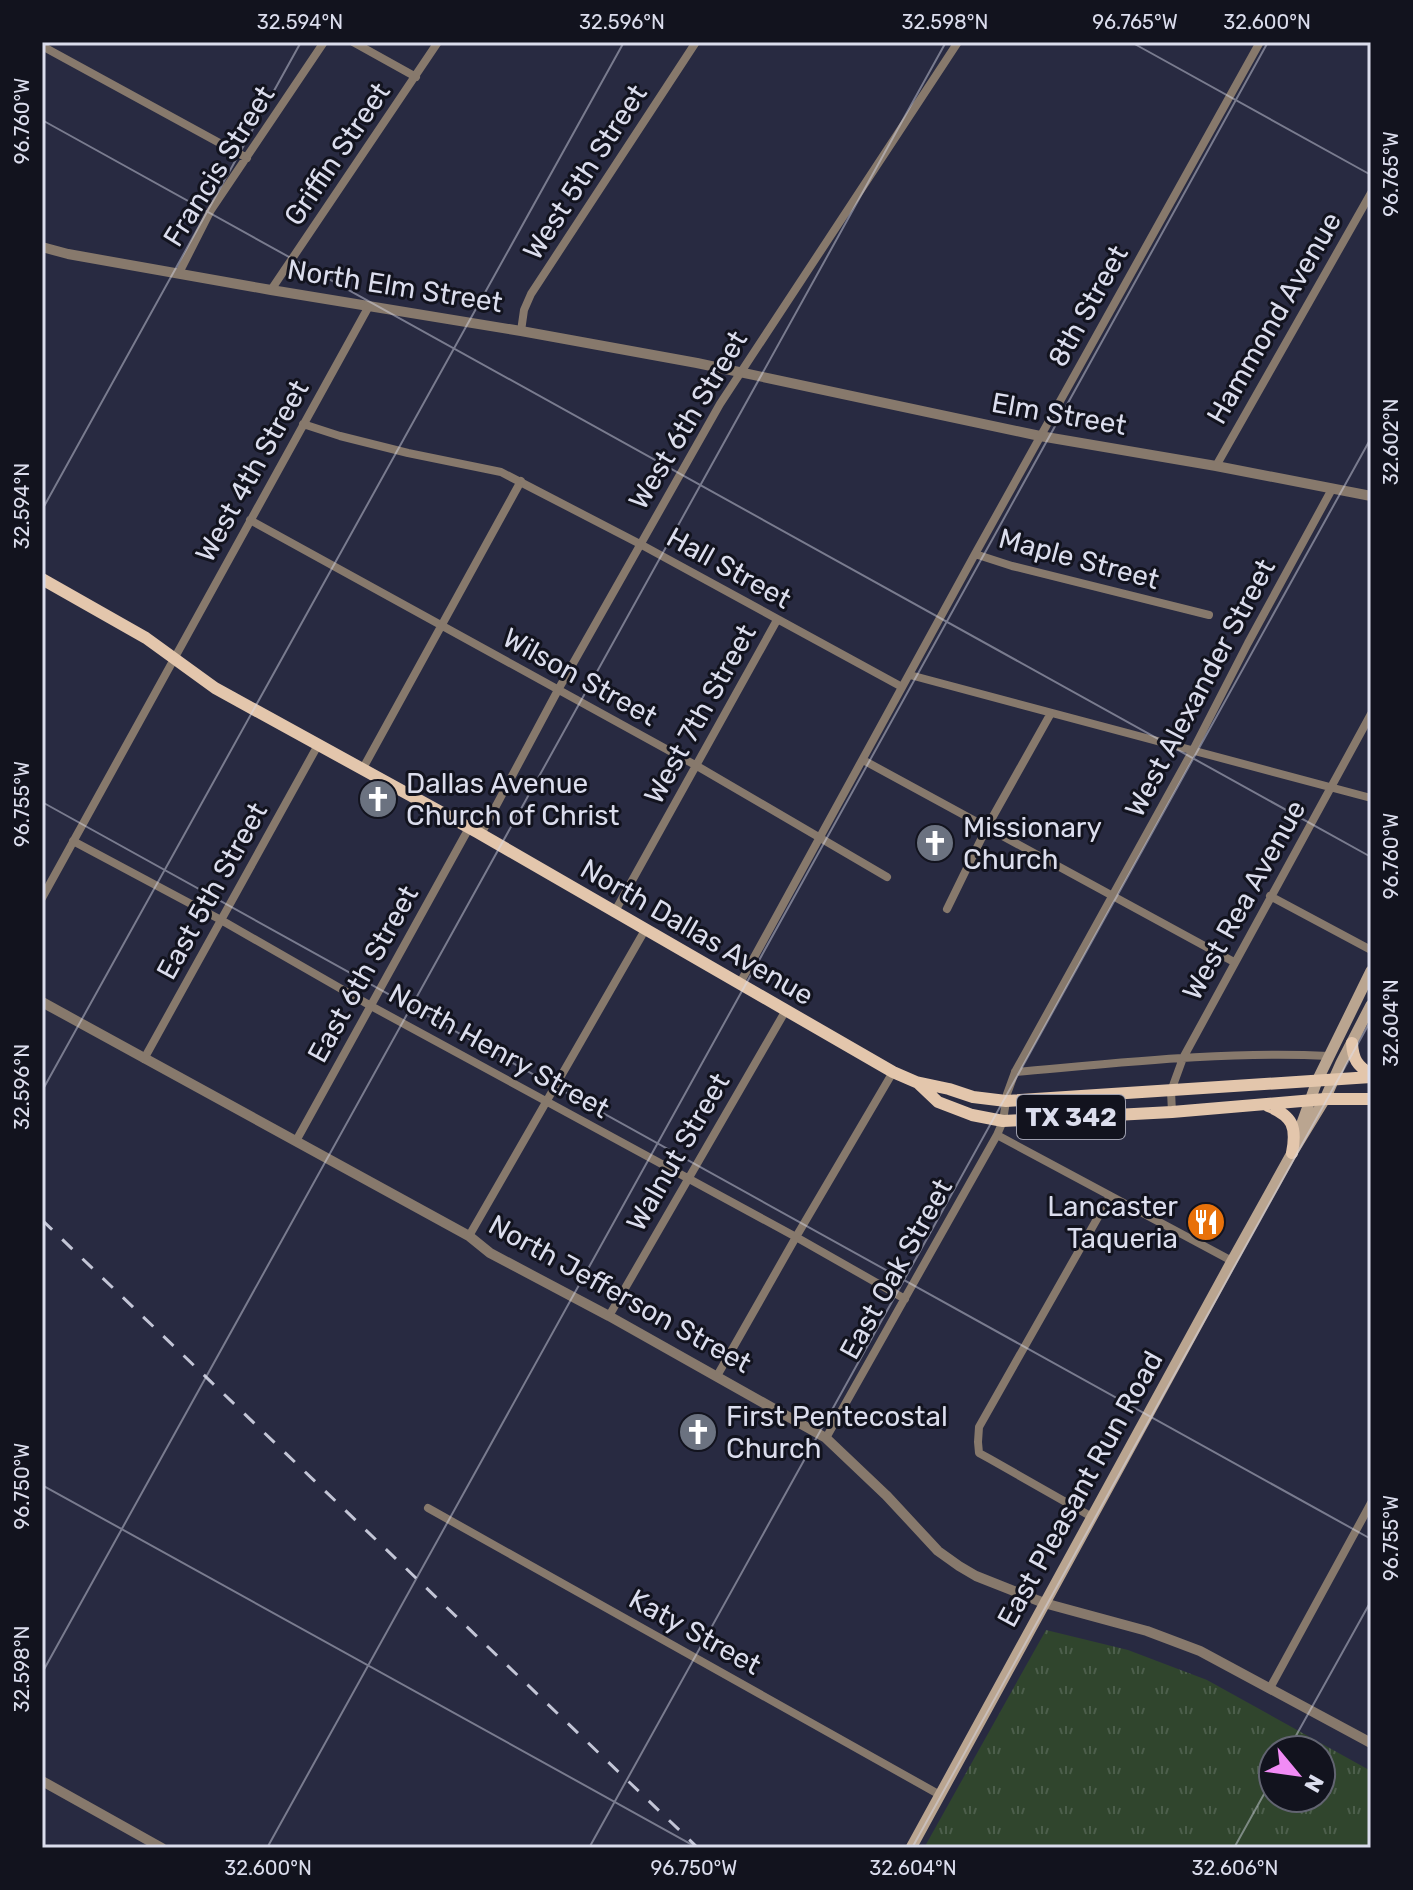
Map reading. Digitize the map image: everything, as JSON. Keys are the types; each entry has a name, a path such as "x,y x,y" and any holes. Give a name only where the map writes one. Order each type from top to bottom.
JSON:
{"main road":[{"name":"North Dallas Avenue","path":"42,579 146,638 215,688 475,831 893,1072 916,1082 973,1097 1006,1101 1371,1076"},
{"path":"1292,1153 1308,1101 1371,971"},
{"path":"1292,1153 1325,1099 1371,1005"},
{"path":"1352,1043 1355,1062 1371,1076"},
{"name":"North Dallas Avenue","path":"916,1082 938,1102 972,1115 1003,1121 1172,1112 1325,1099 1371,1099"},
{"path":"1265,1105 1286,1115 1293,1125 1292,1153"},
{"name":"East Pleasant Run Road","path":"911,1848 1292,1153"}],"street":[{"name":"Francis Street","path":"179,273 211,210 324,42"},
{"path":"353,42 416,77"},
{"name":"Griffin Street","path":"271,290 438,42"},
{"name":"West 5th Street","path":"521,331 524,310 531,294 696,42"},
{"name":"West 6th Street","path":"475,831 720,404 958,42"},
{"name":"8th Street","path":"902,687 1260,42"},
{"path":"42,46 247,158"},
{"name":"Hammond Avenue","path":"1216,466 1371,193"},
{"name":"North Elm Street","path":"42,247 740,372"},
{"name":"West 4th Street","path":"42,898 369,306"},
{"name":"Elm Street","path":"740,372 1040,436 1371,496"},
{"name":"Hall Street","path":"303,424 408,453 501,472 902,687"},
{"path":"362,770 521,481"},
{"name":"West Alexander Street","path":"1003,1121 1015,1072 1193,750 1332,489"},
{"name":"Wilson Street","path":"250,520 697,766 887,877"},
{"name":"Maple Street","path":"975,554 1209,615"},
{"name":"West 7th Street","path":"614,913 777,620"},
{"path":"910,675 1371,798"},
{"path":"740,983 902,687"},
{"path":"947,909 987,827 1051,713"},
{"name":"West Rea Avenue","path":"1172,1112 1171,1091 1183,1058 1371,714"},
{"name":"East 5th Street","path":"144,1059 318,745"},
{"path":"863,760 1234,962"},
{"name":"East 6th Street","path":"296,1141 371,1006 475,831"},
{"name":"North Henry Street","path":"73,841 905,1299"},
{"path":"1270,896 1371,950"},
{"path":"469,1236 645,930"},
{"name":"North Jefferson Street","path":"42,1002 469,1236 490,1253 826,1438 886,1495 938,1551 976,1576 1044,1603 1167,1638 1221,1661 1371,1743"},
{"name":"Walnut Street","path":"609,1316 786,1010"},
{"path":"1015,1072 1183,1058 1329,1056"},
{"path":"717,1376 893,1072"},
{"name":"East Oak Street","path":"826,1438 1003,1121"},
{"path":"997,1135 1232,1261"},
{"path":"1092,1517 979,1453 978,1442 979,1427 1110,1196"},
{"path":"1270,1688 1371,1503"},
{"name":"Katy Street","path":"428,1508 940,1795"},
{"path":"42,1781 162,1848"}],"green space":[{"path":"1046,1630 1128,1650 1207,1680 1304,1734 1257,1734 1257,1814 1337,1814 1337,1752 1371,1771 1371,1848 924,1848"}],"railway":[{"path":"42,1220 698,1848"}],"place":[{"name":"Dallas Avenue Church of Christ","path":"378,799"},
{"name":"Missionary Church","path":"935,843"},
{"name":"Lancaster Taqueria","path":"1206,1222"},
{"name":"First Pentecostal Church","path":"698,1432"}]}
